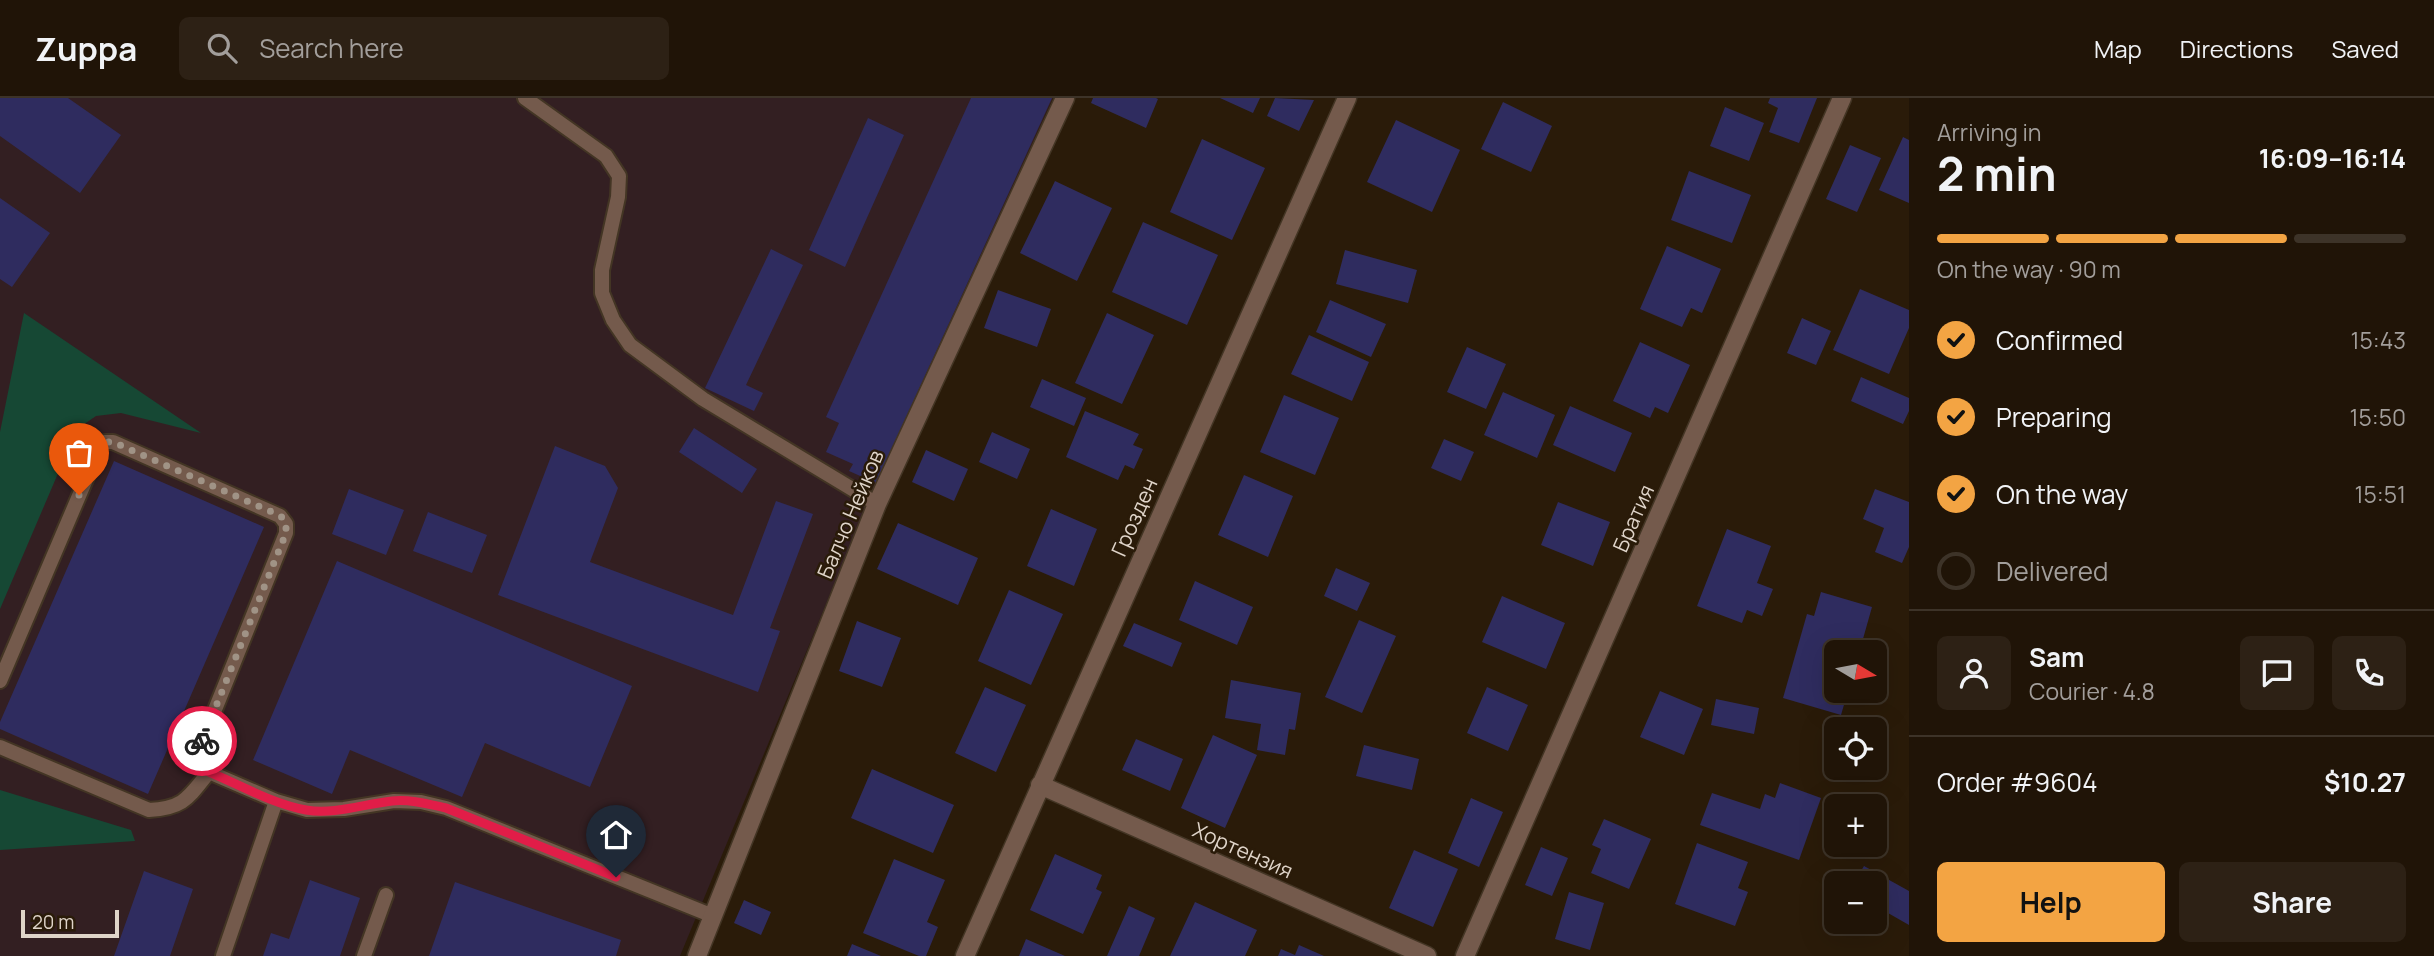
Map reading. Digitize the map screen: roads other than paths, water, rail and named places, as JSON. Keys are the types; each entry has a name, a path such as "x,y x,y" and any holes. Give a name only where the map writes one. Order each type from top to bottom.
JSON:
{"street":[{"name":"Балчо Нейков","path":"697,956 877,504 1065,98"},
{"name":"Грозден","path":"965,956 1347,98"},
{"name":"Братия","path":"1465,956 1842,98"},
{"name":"Хортензия","path":"1040,785 1427,956"}],"lane":[{"path":"525,98 606,156 619,176 618,197 602,270 602,293 613,320 629,345 703,399 877,504"},
{"path":"0,681 99,449 105,442 113,442 281,516 286,524 286,533 200,747 209,772 276,801 307,810 344,809 394,801 421,802 446,808 713,916"},
{"path":"0,747 149,810 170,809 187,799 209,772"},
{"path":"222,956 276,801"},
{"path":"365,956 386,895"}]}
